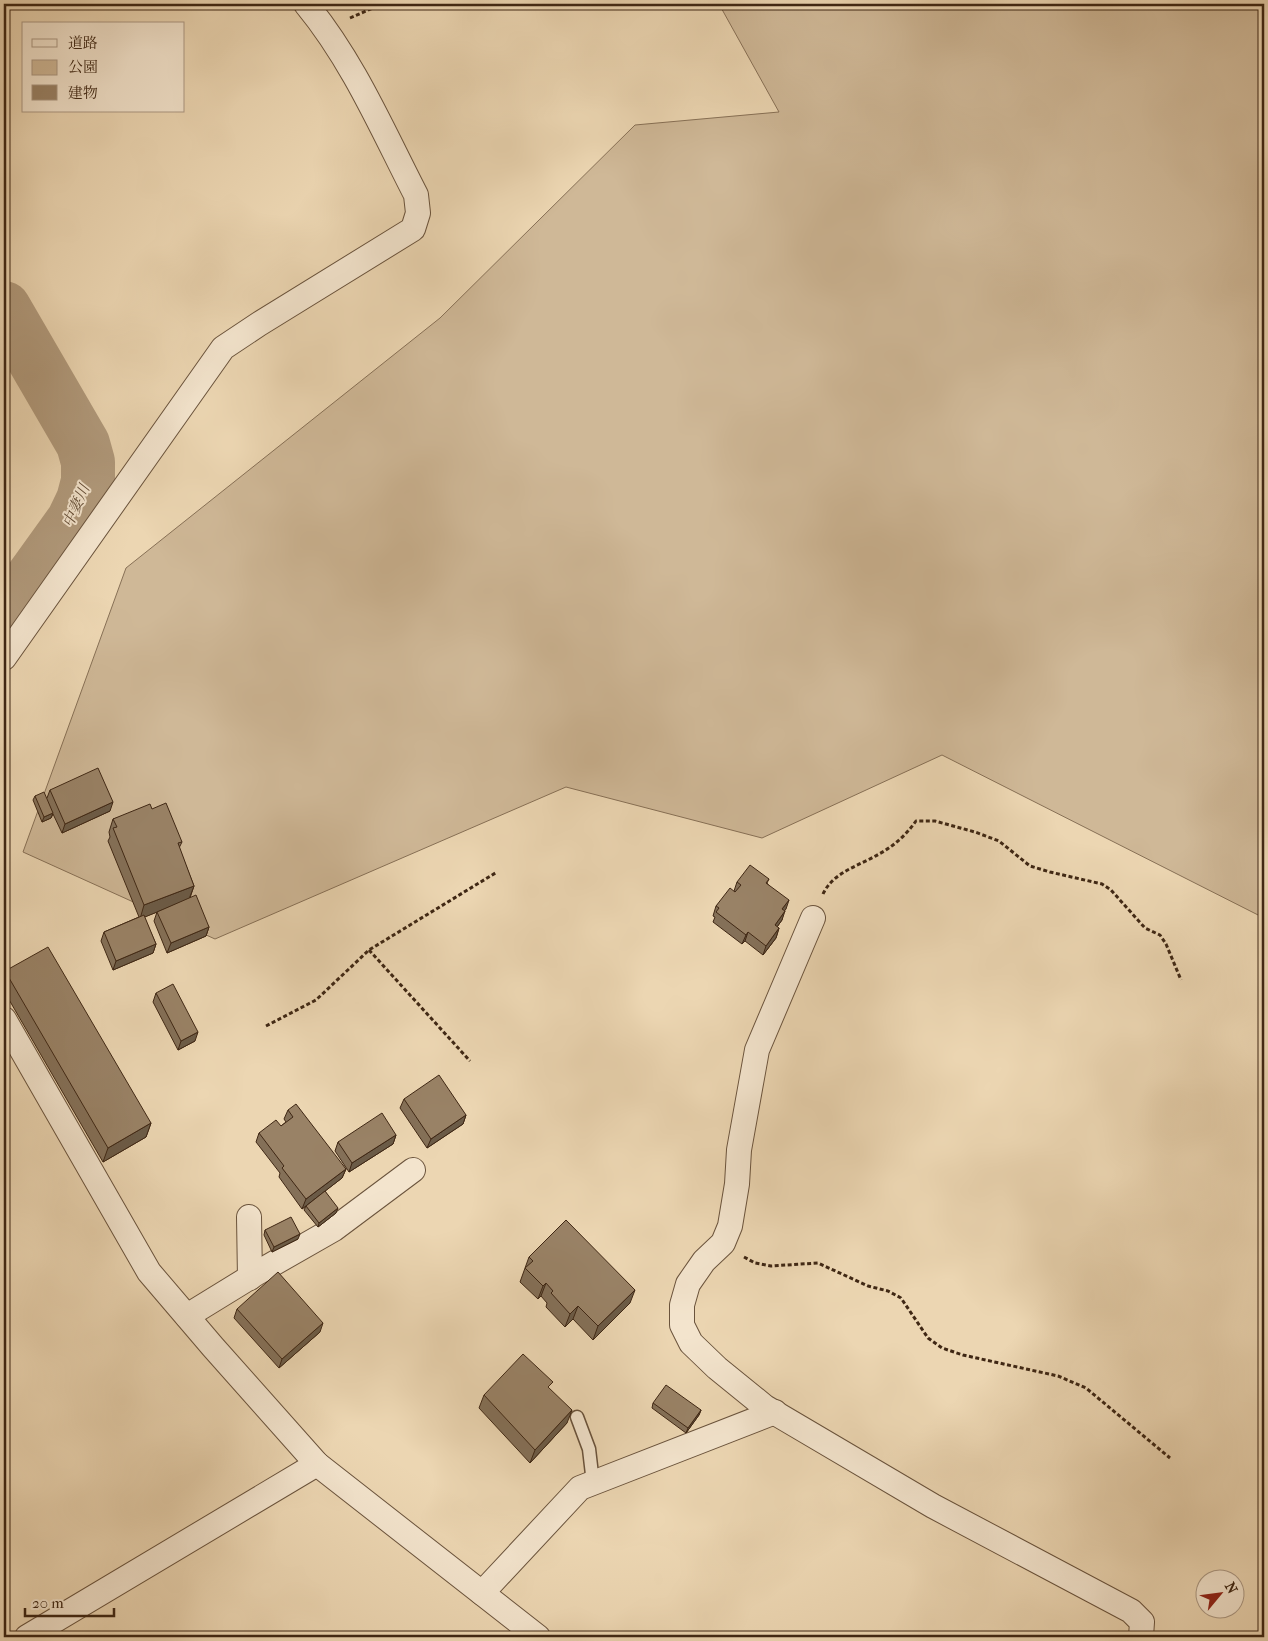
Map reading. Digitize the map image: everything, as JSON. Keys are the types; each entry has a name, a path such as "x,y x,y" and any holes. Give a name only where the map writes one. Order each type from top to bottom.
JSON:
{"street":[{"path":"4,658 223,348 413,229 418,213 416,194 344,54 306,4"},
{"path":"813,918 756,1050 739,1150 737,1184 730,1226 722,1243 704,1261 688,1284 682,1305 682,1325 691,1344 765,1407 933,1506 1131,1611 1142,1622 1143,1634 1141,1637"},
{"path":"4,1019 149,1272 187,1316 317,1464 538,1637"},
{"path":"187,1316 334,1229 413,1170"},
{"path":"249,1217 250,1278"},
{"path":"482,1593 580,1488 775,1412"},
{"path":"27,1637 317,1464"}],"lane":[{"path":"577,1417 589,1449 593,1483"}],"path":[{"path":"326,28 382,4"},
{"path":"813,918 824,891 838,875 879,854 906,834 916,821 935,821 999,841 1030,866 1102,884 1111,890 1145,928 1160,935 1166,944 1181,980"},
{"path":"266,1026 316,1000 369,950 497,872"},
{"path":"369,950 470,1060"},
{"path":"722,1243 754,1263 771,1266 818,1263 868,1286 888,1291 901,1298 928,1338 942,1348 963,1355 1058,1376 1086,1388 1170,1458"}],"green space":[{"path":"719,4 1264,4 1264,918 942,755 762,838 566,787 215,939 23,852 126,568 440,318 635,125 779,112"}],"building":[{"path":"98,768 113,802 65,824 50,790"},
{"path":"44,792 53,813 44,817 35,796"},
{"path":"166,803 182,842 178,843 194,886 144,905 113,828 117,827 113,819 150,804 152,809"},
{"path":"750,865 769,879 766,883 789,900 782,909 785,911 775,925 779,928 766,946 748,932 746,935 716,912 719,908 716,906 730,888 735,892 741,885 737,882"},
{"path":"196,895 209,927 171,943 157,912"},
{"path":"144,915 156,944 116,961 104,932"},
{"path":"48,947 151,1123 108,1148 5,971"},
{"path":"173,984 198,1032 181,1041 156,993"},
{"path":"439,1075 466,1115 431,1139 404,1099"},
{"path":"296,1104 346,1169 306,1199 282,1168 284,1166 259,1133 276,1120 281,1126 293,1117 288,1110"},
{"path":"382,1113 396,1135 352,1163 338,1142"},
{"path":"325,1191 338,1208 319,1223 306,1206"},
{"path":"291,1217 300,1234 274,1247 265,1230"},
{"path":"566,1220 635,1290 598,1326 578,1306 570,1314 551,1293 553,1291 546,1283 543,1286 525,1268 533,1261 529,1257"},
{"path":"278,1272 323,1323 282,1359 237,1309"},
{"path":"523,1354 553,1382 548,1387 572,1410 535,1450 484,1395"},
{"path":"666,1385 701,1410 688,1428 653,1403"}],"waterway":[{"name":"中妻川","path":"4,308 83,444 88,462 88,481 83,500 73,521 4,617"}]}
